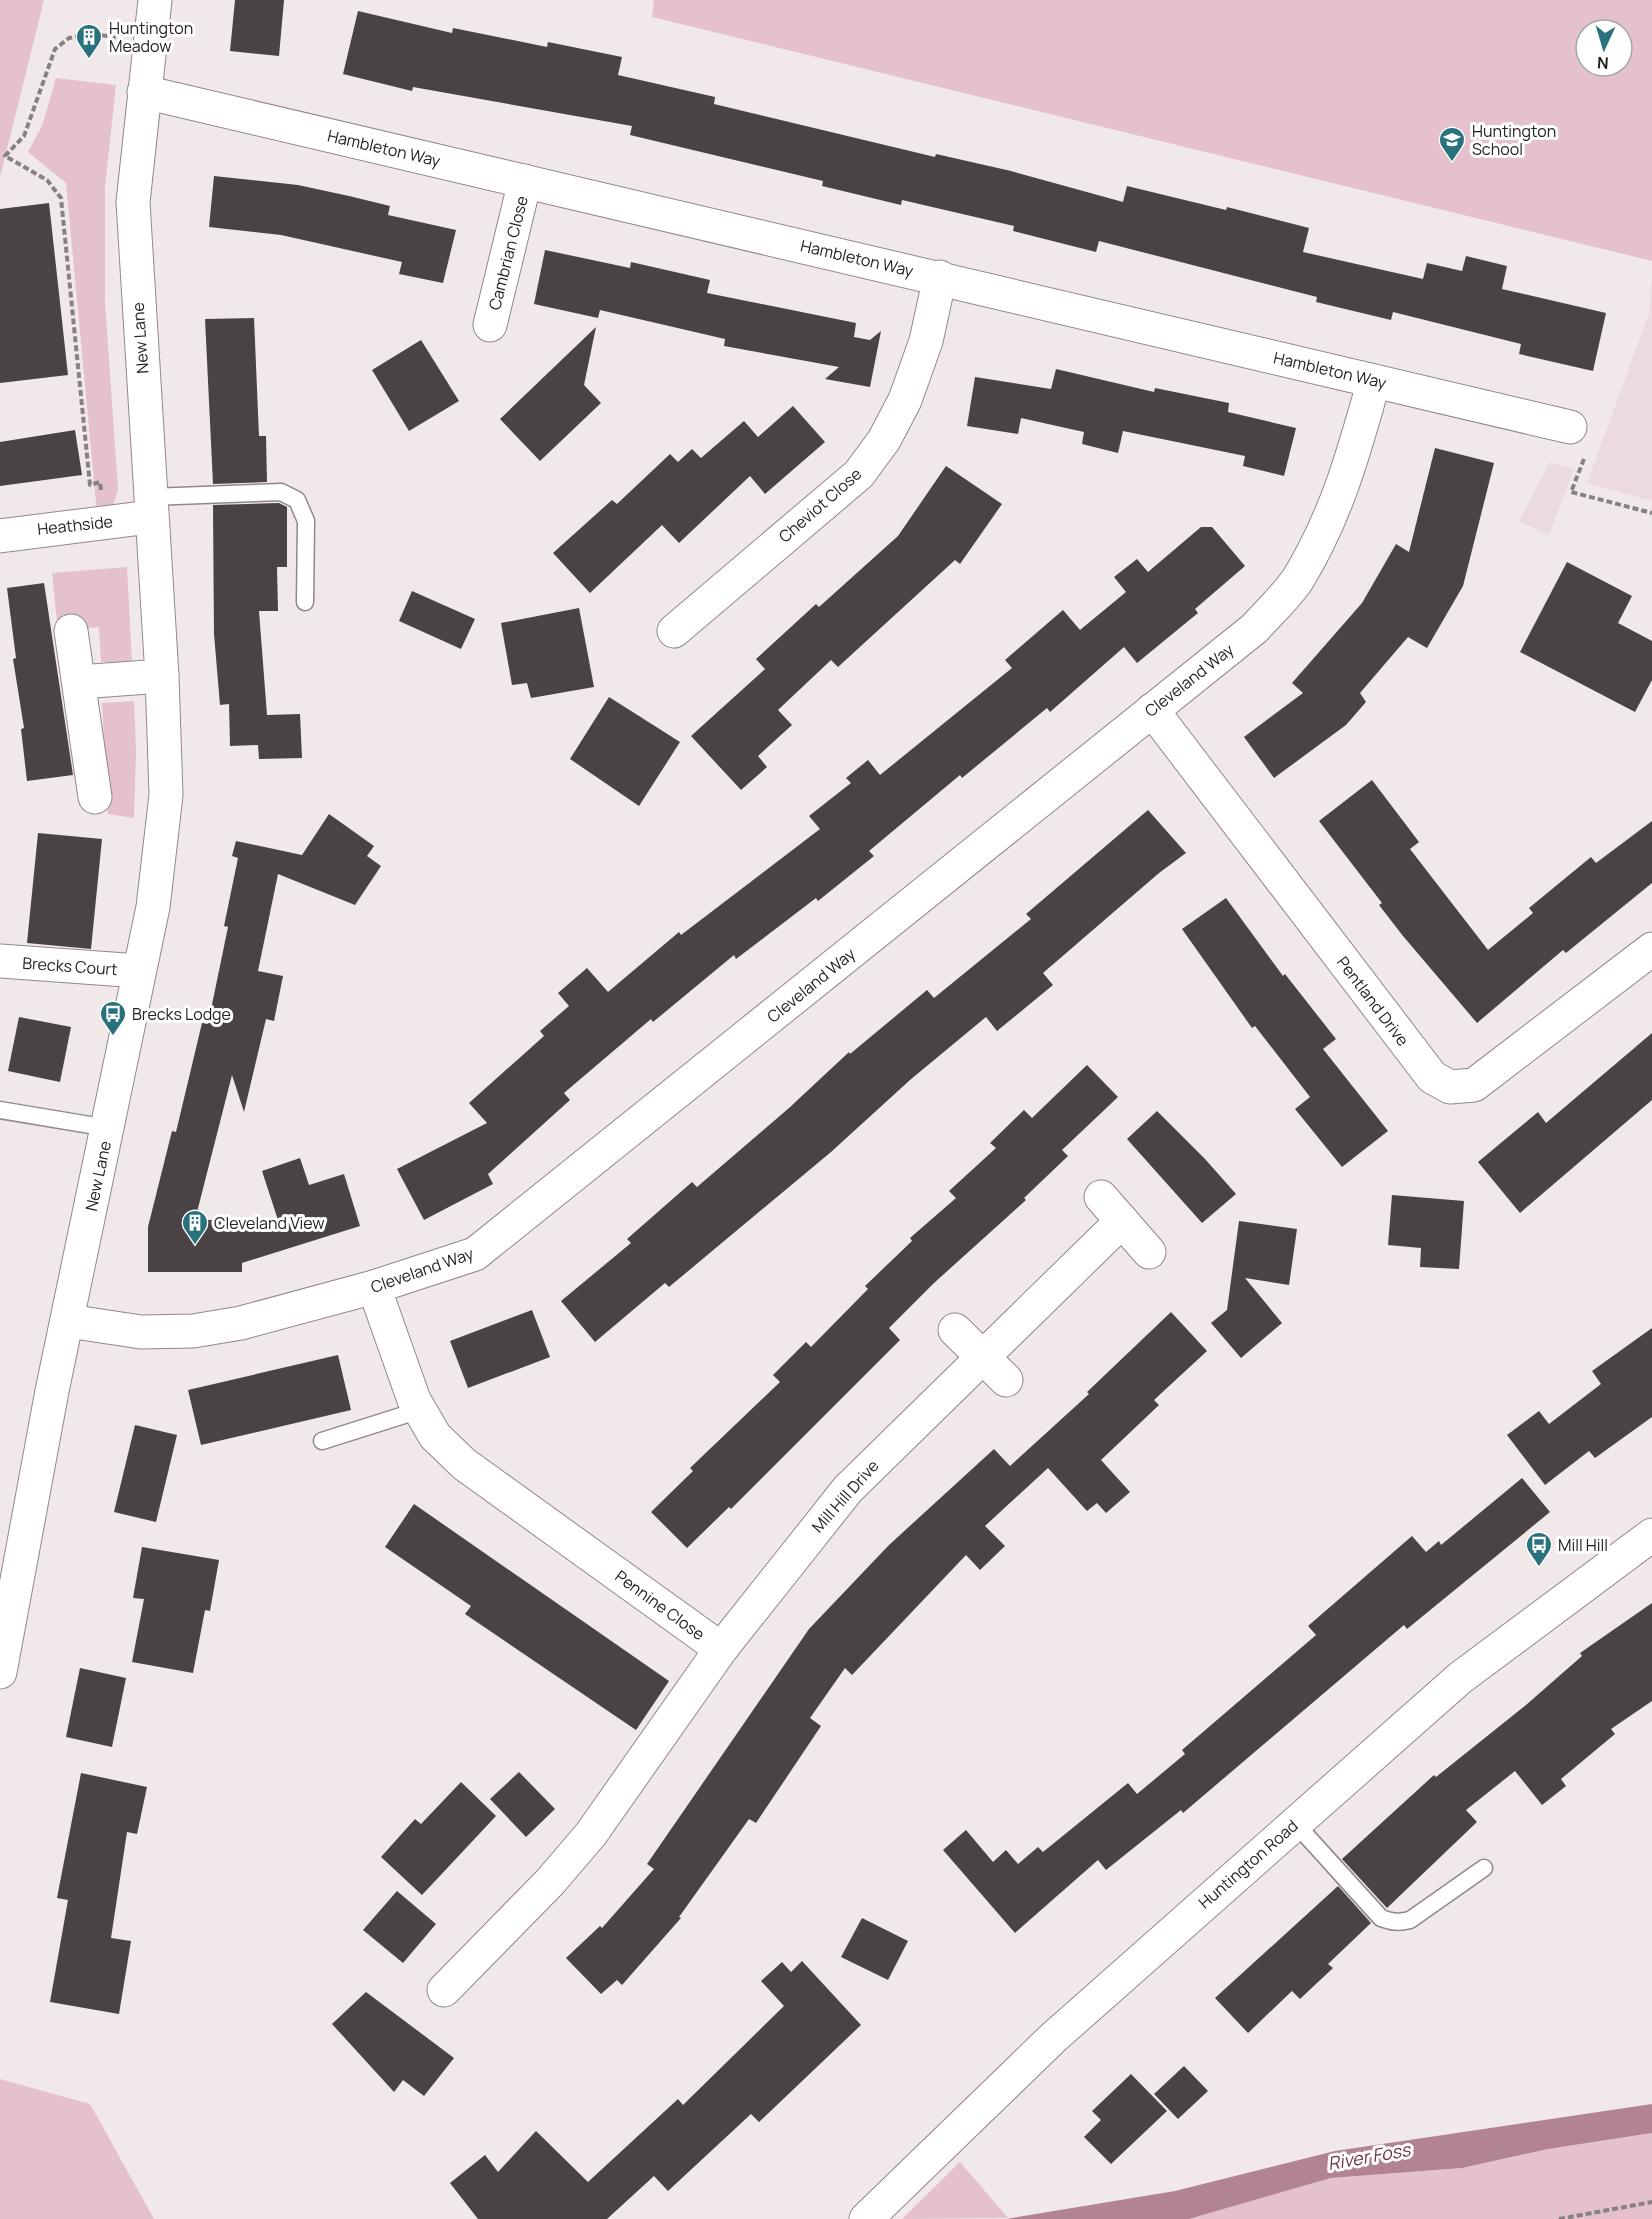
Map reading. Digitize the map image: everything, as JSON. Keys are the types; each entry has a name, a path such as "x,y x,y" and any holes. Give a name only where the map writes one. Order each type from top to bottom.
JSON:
{"street":[{"name":"New Lane","path":"0,1671 50,1402 153,907 166,795 162,676 133,202 155,0"},
{"name":"Hambleton Way","path":"144,92 940,277 1570,427"},
{"name":"Cambrian Close","path":"490,325 525,181"},
{"name":"Cheviot Close","path":"674,631 859,474 884,440 905,400 926,340 940,277"},
{"name":"Cleveland Way","path":"68,1321 141,1332 193,1331 241,1323 374,1287 476,1254 1255,628 1296,581 1321,537 1346,482 1374,381"},
{"name":"Heathside","path":"0,536 106,522 150,507"},
{"path":"71,631 95,797"},
{"path":"79,682 162,676"},
{"name":"Pentland Drive","path":"1152,710 1432,1077 1450,1087 1474,1085 1652,949"},
{"name":"Brecks Court","path":"0,961 139,971"},
{"path":"1101,1197 1149,1252"},
{"name":"Mill Hill Drive","path":"721,1649 848,1489 1122,1221"},
{"name":"Pennine Close","path":"374,1287 420,1410 435,1436 464,1464 721,1649 591,1834 550,1882 444,1990"},
{"path":"955,1330 1006,1380"},
{"name":"Huntington Road","path":"866,2219 1054,2037 1460,1678 1652,1535"}],"lane":[{"path":"150,507 281,492 297,500 306,521 305,602"},
{"path":"0,1110 108,1128"},
{"path":"322,1441 420,1410"},
{"path":"1295,1823 1381,1918 1388,1921 1397,1923 1410,1920 1484,1868"}],"path":[{"path":"106,522 100,483 90,485 61,198 47,180 5,156 24,136 55,49 69,38 90,34 150,42"},
{"path":"1570,427 1589,445 1571,492 1652,513"},
{"path":"1558,2219 1652,2202"}],"shaded area":[{"path":"0,0 44,0 0,177"},
{"name":"Huntington School","path":"654,0 1652,0 1652,261 652,17"},
{"path":"56,78 116,85 105,187 105,303 118,489 113,506 97,513 66,183 28,152 42,126"},
{"path":"1652,275 1652,501 1587,483 1649,313"},
{"path":"1550,462 1574,469 1549,535 1519,521"},
{"path":"127,567 132,662 101,662 99,627 58,631 52,573"},
{"path":"134,701 136,752 134,818 108,814 102,703"},
{"path":"0,2079 90,2104 154,2219 0,2219"},
{"path":"1652,2133 1652,2219 1189,2219 1331,2178 1462,2168 1548,2149"},
{"path":"960,2162 1008,2218 902,2219"}],"water":[{"name":"River Foss","path":"1652,2104 1652,2133 1548,2149 1462,2168 1331,2178 1189,2219 1006,2219 1175,2191 1335,2151"}],"building":[{"path":"235,0 284,0 279,56 230,51"},
{"path":"358,11 452,33 453,28 547,47 548,42 622,57 618,75 715,97 714,104 935,157 936,154 1011,171 1123,202 1127,186 1226,210 1227,207 1309,228 1303,252 1423,279 1427,263 1462,271 1466,256 1507,266 1502,289 1606,313 1593,371 1519,354 1521,344 1393,312 1391,320 1316,302 1317,297 1099,241 1096,252 1013,231 1014,226 902,200 901,205 822,186 823,181 630,135 632,126 413,87 412,91 343,74"},
{"path":"214,176 298,185 349,196 390,206 388,215 456,230 443,283 399,274 402,262 281,235 209,227"},
{"path":"49,203 68,375 0,383 0,209"},
{"path":"545,250 630,268 631,262 710,280 707,293 856,323 854,337 870,340 881,331 870,387 825,379 839,367 724,346 725,339 600,310 598,318 534,304"},
{"path":"254,318 259,436 266,436 267,482 213,484 205,319"},
{"path":"596,327 584,385 601,403 540,461 500,419"},
{"path":"421,340 459,401 409,431 372,370"},
{"path":"1056,369 1154,392 1155,388 1229,403 1228,412 1296,428 1284,476 1243,466 1245,456 1123,431 1118,453 1082,444 1084,432 1021,418 1018,434 967,426 975,377 1051,389"},
{"path":"793,406 825,442 765,494 750,476 679,543 662,525 590,593 553,553 612,500 617,504 670,454 678,462 692,449 701,458 744,421 758,437"},
{"path":"75,430 82,475 0,486 0,442"},
{"path":"1435,448 1494,463 1463,586 1427,648 1408,637 1360,693 1366,702 1346,725 1274,778 1244,737 1303,693 1292,683 1362,603 1396,544 1409,552"},
{"path":"946,466 1002,504 960,564 955,560 838,667 831,660 778,710 792,725 758,756 767,767 741,790 691,736 765,669 756,659 816,604 819,607 898,536"},
{"path":"279,503 287,507 287,567 277,567 278,611 259,611 267,715 300,714 302,758 259,759 258,745 230,746 229,704 220,705 214,634 213,505"},
{"path":"1201,527 1212,527 1245,566 1195,609 1198,613 1137,663 1124,647 1050,712 1047,708 962,778 960,775 869,851 874,856 818,901 816,898 736,959 734,955 653,1022 651,1019 564,1093 570,1100 488,1174 493,1184 424,1220 397,1169 487,1123 469,1103 544,1036 540,1031 569,1006 558,993 587,968 608,992 679,932 681,935 820,829 809,816 851,783 846,778 868,760 880,775 1012,668 1005,660 1063,610 1080,630 1126,592 1114,577 1137,559 1148,572"},
{"path":"1567,562 1632,596 1618,623 1652,641 1652,680 1635,712 1520,652"},
{"path":"44,583 73,775 27,781 21,729 24,728 13,659 16,658 7,588"},
{"path":"412,591 475,619 461,649 399,621"},
{"path":"579,608 594,687 531,698 527,683 512,685 501,623"},
{"path":"609,697 680,742 639,806 570,759"},
{"path":"1372,780 1419,842 1410,849 1488,950 1533,913 1529,908 1591,857 1596,863 1652,821 1652,883 1566,953 1563,950 1477,1023 1403,936 1379,905 1382,903 1319,821"},
{"path":"1148,810 1186,853 1159,873 1043,973 1053,985 997,1031 986,1017 910,1080 831,1152 669,1287 665,1283 595,1342 561,1301 631,1243 627,1239 692,1182 697,1187 789,1108 849,1052 850,1054 927,990 934,998 1031,919 1026,914"},
{"path":"329,814 374,846 367,856 381,866 355,905 278,874 258,971 283,976 274,1021 266,1019 244,1112 232,1075 195,1220 278,1220 262,1171 300,1158 309,1185 344,1174 360,1226 242,1263 242,1272 148,1272 148,1227 172,1131 176,1132 202,1023 208,1024 228,927 224,926 238,858 232,856 236,841 302,855"},
{"path":"38,833 102,839 91,949 27,943"},
{"path":"1226,898 1283,976 1285,974 1336,1039 1323,1049 1388,1131 1342,1167 1295,1109 1310,1097 1255,1026 1252,1028 1182,929"},
{"path":"19,1017 71,1027 60,1082 8,1071"},
{"path":"1652,1033 1652,1100 1520,1213 1478,1162 1538,1112 1546,1123"},
{"path":"1087,1065 1118,1097 1062,1150 1068,1156 1024,1198 1026,1200 934,1283 889,1328 900,1340 731,1509 729,1507 687,1548 651,1512 693,1471 690,1468 780,1382 773,1375 806,1342 811,1347 868,1289 865,1286 912,1241 910,1238 956,1198 949,1191 996,1148 990,1143 1024,1110 1032,1118"},
{"path":"1157,1111 1236,1194 1202,1223 1127,1139"},
{"path":"1392,1195 1464,1201 1459,1269 1420,1267 1421,1248 1388,1245"},
{"path":"1239,1221 1297,1229 1289,1285 1245,1278 1282,1323 1241,1358 1211,1323 1227,1310"},
{"path":"532,1310 550,1357 468,1388 450,1341"},
{"path":"1171,1312 1207,1351 1154,1400 1159,1405 1101,1460 1130,1492 1106,1513 1097,1503 1087,1511 1048,1468 985,1526 1005,1546 980,1570 966,1555 852,1675 845,1668 810,1718 821,1726 756,1823 749,1819 679,1917 681,1918 622,1985 617,1980 601,1994 566,1958 600,1926 602,1928 654,1869 647,1864 809,1629 889,1545 994,1449 1010,1466 1089,1394 1087,1392"},
{"path":"1652,1328 1652,1417 1595,1458 1589,1451 1545,1485 1507,1435 1539,1411 1549,1424 1601,1384 1592,1371"},
{"path":"338,1355 351,1410 201,1445 188,1390"},
{"path":"135,1425 177,1435 156,1522 114,1512"},
{"path":"1522,1478 1550,1512 1407,1629 1404,1625 1183,1813 1181,1810 1106,1870 1098,1860 1015,1933 943,1850 966,1830 993,1862 1006,1850 1018,1864 1038,1847 1043,1852 1128,1783 1137,1794 1185,1754 1182,1750 1316,1635 1308,1626 1412,1536 1426,1552 1439,1541 1441,1545"},
{"path":"414,1504 669,1681 636,1730 465,1614 471,1606 385,1547"},
{"path":"142,1547 219,1560 210,1611 205,1610 193,1673 132,1662 144,1599 133,1598"},
{"path":"1652,1603 1652,1701 1611,1729 1615,1734 1561,1779 1566,1786 1542,1805 1515,1771 1466,1810 1477,1822 1387,1908 1342,1859 1434,1775 1436,1777 1526,1705 1582,1656 1580,1653"},
{"path":"80,1668 126,1678 112,1747 66,1737"},
{"path":"519,1772 555,1809 526,1837 490,1799"},
{"path":"81,1773 147,1787 137,1834 127,1832 111,1938 131,1941 119,2014 50,2002 68,1900 57,1898"},
{"path":"461,1782 496,1816 422,1895 381,1857 415,1819 421,1824"},
{"path":"1338,1886 1371,1923 1328,1964 1333,1968 1300,1999 1292,1991 1248,2033 1215,1998"},
{"path":"397,1891 436,1924 403,1963 363,1930"},
{"path":"862,1918 908,1941 888,1980 841,1957"},
{"path":"802,1961 861,2025 759,2122 751,2114 668,2191 654,2176 607,2219 478,2219 450,2183 485,2155 498,2172 536,2131 588,2182 678,2099 683,2105 784,2006 761,1981 782,1962 791,1972"},
{"path":"366,1992 454,2058 424,2096 403,2080 394,2092 332,2024"},
{"path":"1184,2066 1208,2091 1178,2119 1154,2094"},
{"path":"1131,2074 1167,2111 1111,2164 1084,2137 1101,2120 1092,2111"}],"place":[{"name":"Huntington Meadow","path":"89,60"},
{"name":"Huntington School","path":"1452,163"},
{"name":"Brecks Lodge","path":"113,1037"},
{"name":"Cleveland View","path":"195,1246"},
{"name":"Mill Hill","path":"1539,1568"}]}
